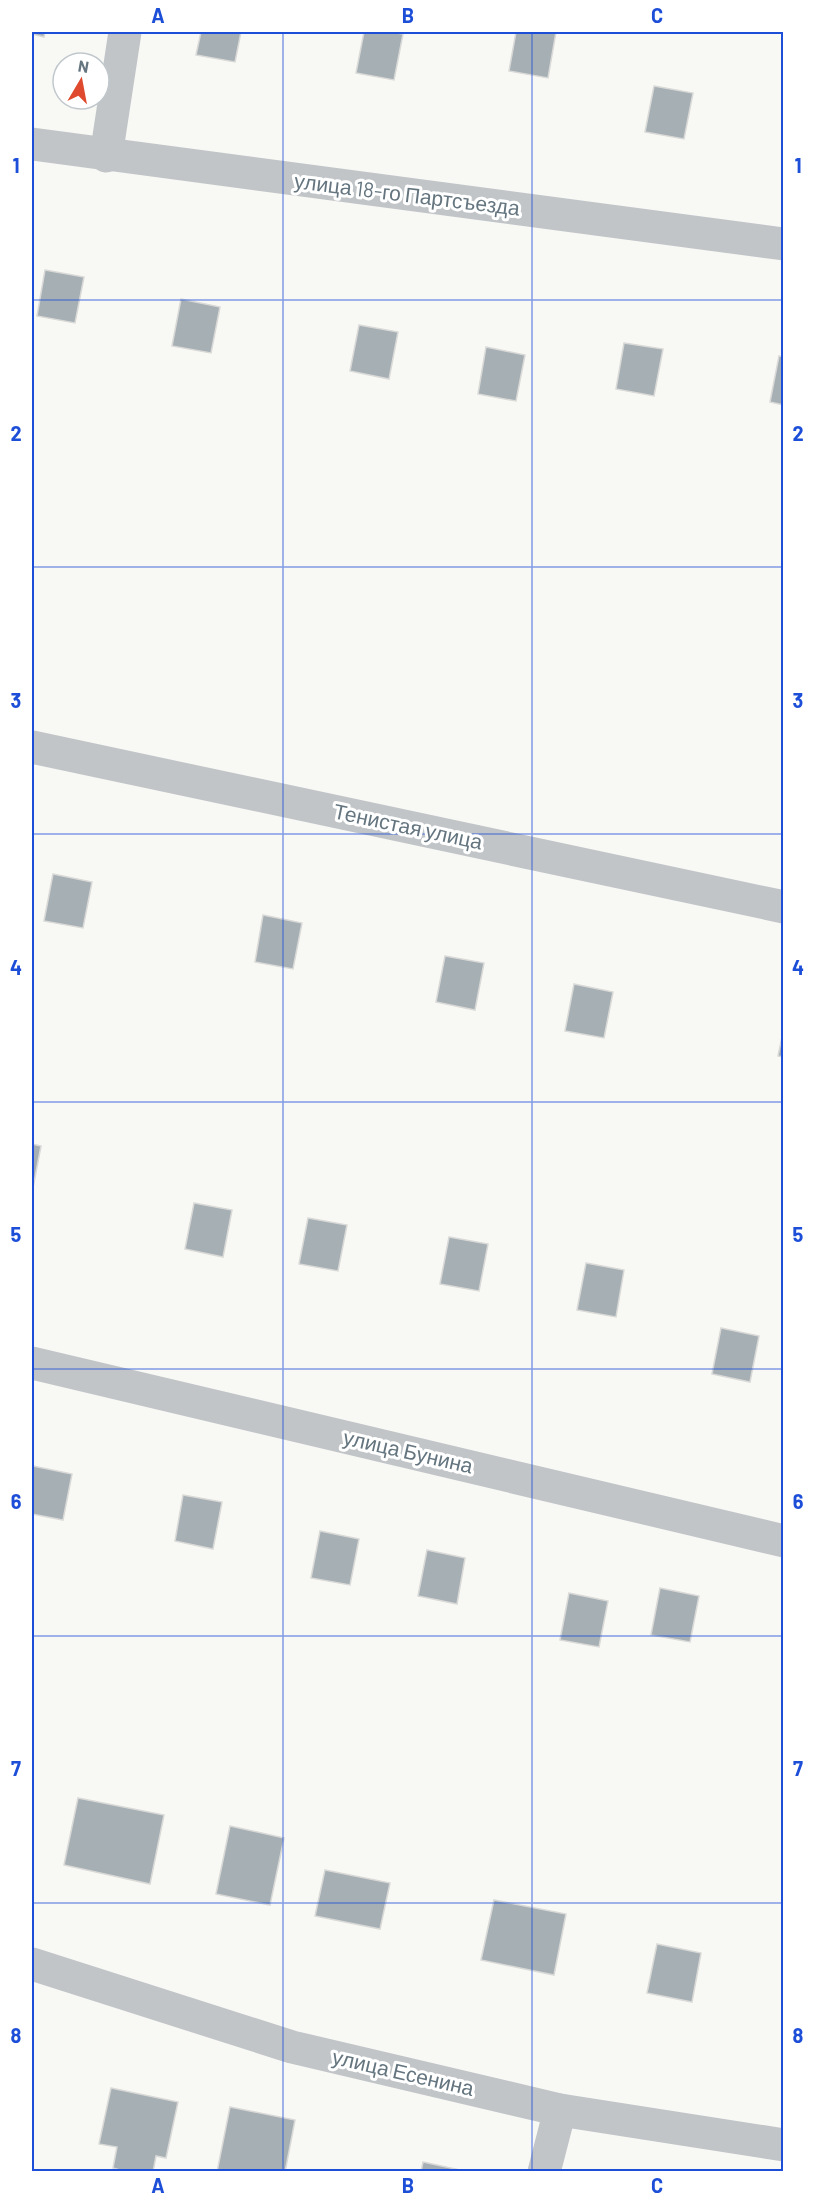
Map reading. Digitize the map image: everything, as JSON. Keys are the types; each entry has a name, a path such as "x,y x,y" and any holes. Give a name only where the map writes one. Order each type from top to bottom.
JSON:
{"street":[{"path":"106,156 125,32"},
{"name":"улица 18-го Партсъезда","path":"32,144 106,156 783,244"},
{"name":"Тенистая улица","path":"32,747 783,907"},
{"name":"улица Бунина","path":"32,1363 783,1541"},
{"name":"улица Есенина","path":"32,1964 292,2047 560,2110 783,2145"},
{"path":"544,2172 560,2110"}],"building":[{"path":"32,32 45,32 44,37 32,34"},
{"path":"201,32 241,32 235,62 196,55"},
{"path":"364,32 403,34 394,80 356,73"},
{"path":"516,32 556,32 548,78 509,71"},
{"path":"654,86 693,93 684,139 645,132"},
{"path":"45,270 84,277 75,323 37,316"},
{"path":"181,299 220,307 211,353 172,346"},
{"path":"359,325 398,332 389,379 350,371"},
{"path":"624,343 663,349 654,396 616,389"},
{"path":"486,347 525,355 516,401 478,394"},
{"path":"779,356 784,357 784,405 770,402"},
{"path":"53,874 92,882 83,928 44,921"},
{"path":"263,915 302,923 293,969 255,962"},
{"path":"445,956 484,963 475,1010 436,1002"},
{"path":"574,984 613,992 604,1038 565,1031"},
{"path":"784,1028 784,1057 778,1056"},
{"path":"32,1144 41,1146 32,1193"},
{"path":"194,1203 232,1210 223,1257 185,1249"},
{"path":"308,1218 347,1225 338,1271 299,1264"},
{"path":"449,1237 488,1244 479,1291 440,1284"},
{"path":"586,1263 624,1270 616,1317 577,1310"},
{"path":"721,1328 759,1336 750,1382 712,1374"},
{"path":"33,1466 72,1474 63,1520 32,1514"},
{"path":"183,1495 222,1502 213,1549 175,1541"},
{"path":"320,1531 359,1539 350,1585 311,1578"},
{"path":"427,1550 465,1558 457,1604 418,1596"},
{"path":"660,1588 699,1596 690,1642 651,1635"},
{"path":"569,1593 608,1601 599,1647 560,1640"},
{"path":"78,1798 164,1815 150,1884 64,1865"},
{"path":"230,1826 284,1838 270,1905 216,1894"},
{"path":"325,1870 390,1883 380,1929 315,1916"},
{"path":"494,1900 566,1914 554,1975 481,1960"},
{"path":"657,1944 701,1953 692,2002 647,1993"},
{"path":"111,2088 178,2102 166,2158 156,2156 153,2172 127,2172 113,2168 117,2147 99,2144"},
{"path":"230,2107 295,2120 285,2172 217,2172"},
{"path":"423,2162 469,2172 421,2172"}]}
